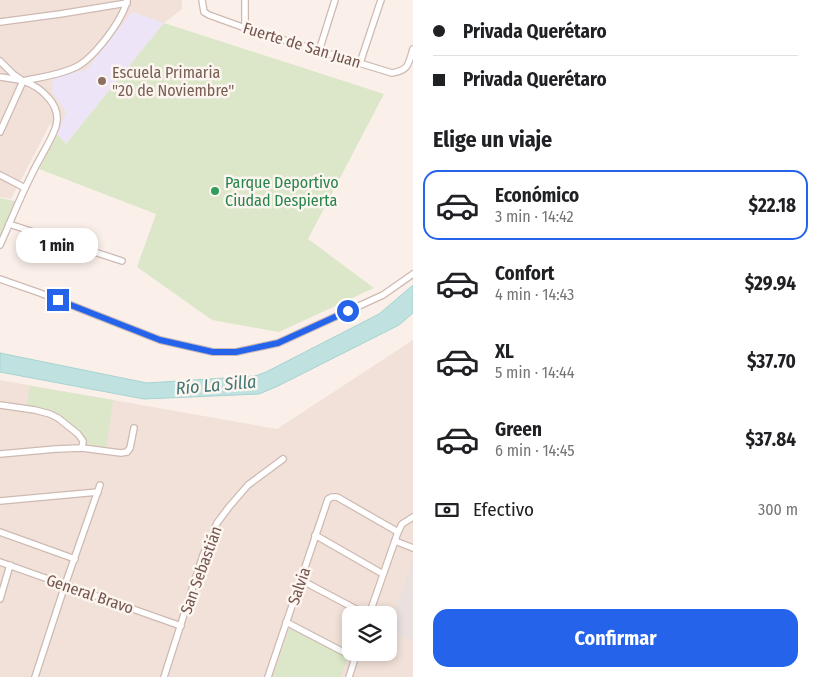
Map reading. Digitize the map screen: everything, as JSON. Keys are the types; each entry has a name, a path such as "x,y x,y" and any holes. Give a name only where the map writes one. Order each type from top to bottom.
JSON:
{"street":[{"name":"Fuerte de San Juan","path":"202,0 204,12 209,16 392,73 402,71 408,66 413,49"},
{"path":"245,0 245,28"},
{"path":"320,51 335,0"},
{"path":"360,63 381,0"},
{"path":"0,22 60,14 127,1"},
{"path":"0,77 23,81 64,72 78,66 100,45 121,18 127,1"},
{"path":"0,61 23,81 43,91 55,108 57,118 56,126 0,244"},
{"path":"43,91 47,75"},
{"path":"0,132 23,81"},
{"path":"0,175 25,188"},
{"path":"9,224 122,260"},
{"path":"0,279 160,340 213,352 236,352 278,343 383,296 413,274"},
{"path":"0,405 35,410 58,418 78,434 83,441 82,448"},
{"path":"0,454 82,448 121,453 127,452 130,448 134,428"},
{"name":"San Sebastián","path":"164,677 203,555 217,523 248,485 283,459"},
{"path":"35,677 100,485"},
{"path":"0,501 98,492"},
{"name":"Salvia","path":"268,677 328,499 337,497 398,532"},
{"path":"372,606 398,532 402,524 413,517"},
{"path":"0,532 74,559"},
{"path":"315,535 384,574"},
{"path":"395,540 413,548"},
{"name":"General Bravo","path":"0,562 181,626"},
{"path":"0,599 10,565"},
{"path":"301,580 351,606"},
{"path":"286,622 342,648"},
{"path":"349,677 354,661"}],"shaded area":[{"path":"0,0 182,0 182,9 164,23 66,144 50,124 11,199 0,197"},
{"name":"Escuela Primaria \"20 de Noviembre\"","path":"132,12 164,23 66,144 57,134 66,112 52,92 53,76 86,70"},
{"path":"413,340 413,677 0,677 0,380 277,429"},
{"path":"413,560 413,641 397,636 396,606"}],"green space":[{"name":"Parque Deportivo Ciudad Despierta","path":"164,23 384,94 308,239 374,288 279,332 212,320 137,267 156,214 39,169 57,134 66,144"},
{"path":"0,198 19,202 0,246"},
{"path":"30,386 113,400 106,451 82,448 83,441 58,418 26,409"},
{"path":"290,628 342,653 342,661 346,661 341,677 272,677"}],"water":[{"name":"Río La Silla","path":"413,285 413,313 399,325 259,394 144,399 0,372 0,353 147,383 255,376 379,314"}],"place":[{"name":"Escuela Primaria \"20 de Noviembre\"","path":"102,81"},
{"name":"Parque Deportivo Ciudad Despierta","path":"215,191"}],"route":[{"path":"58,300 160,340 213,352 236,352 278,343 348,311"}]}
